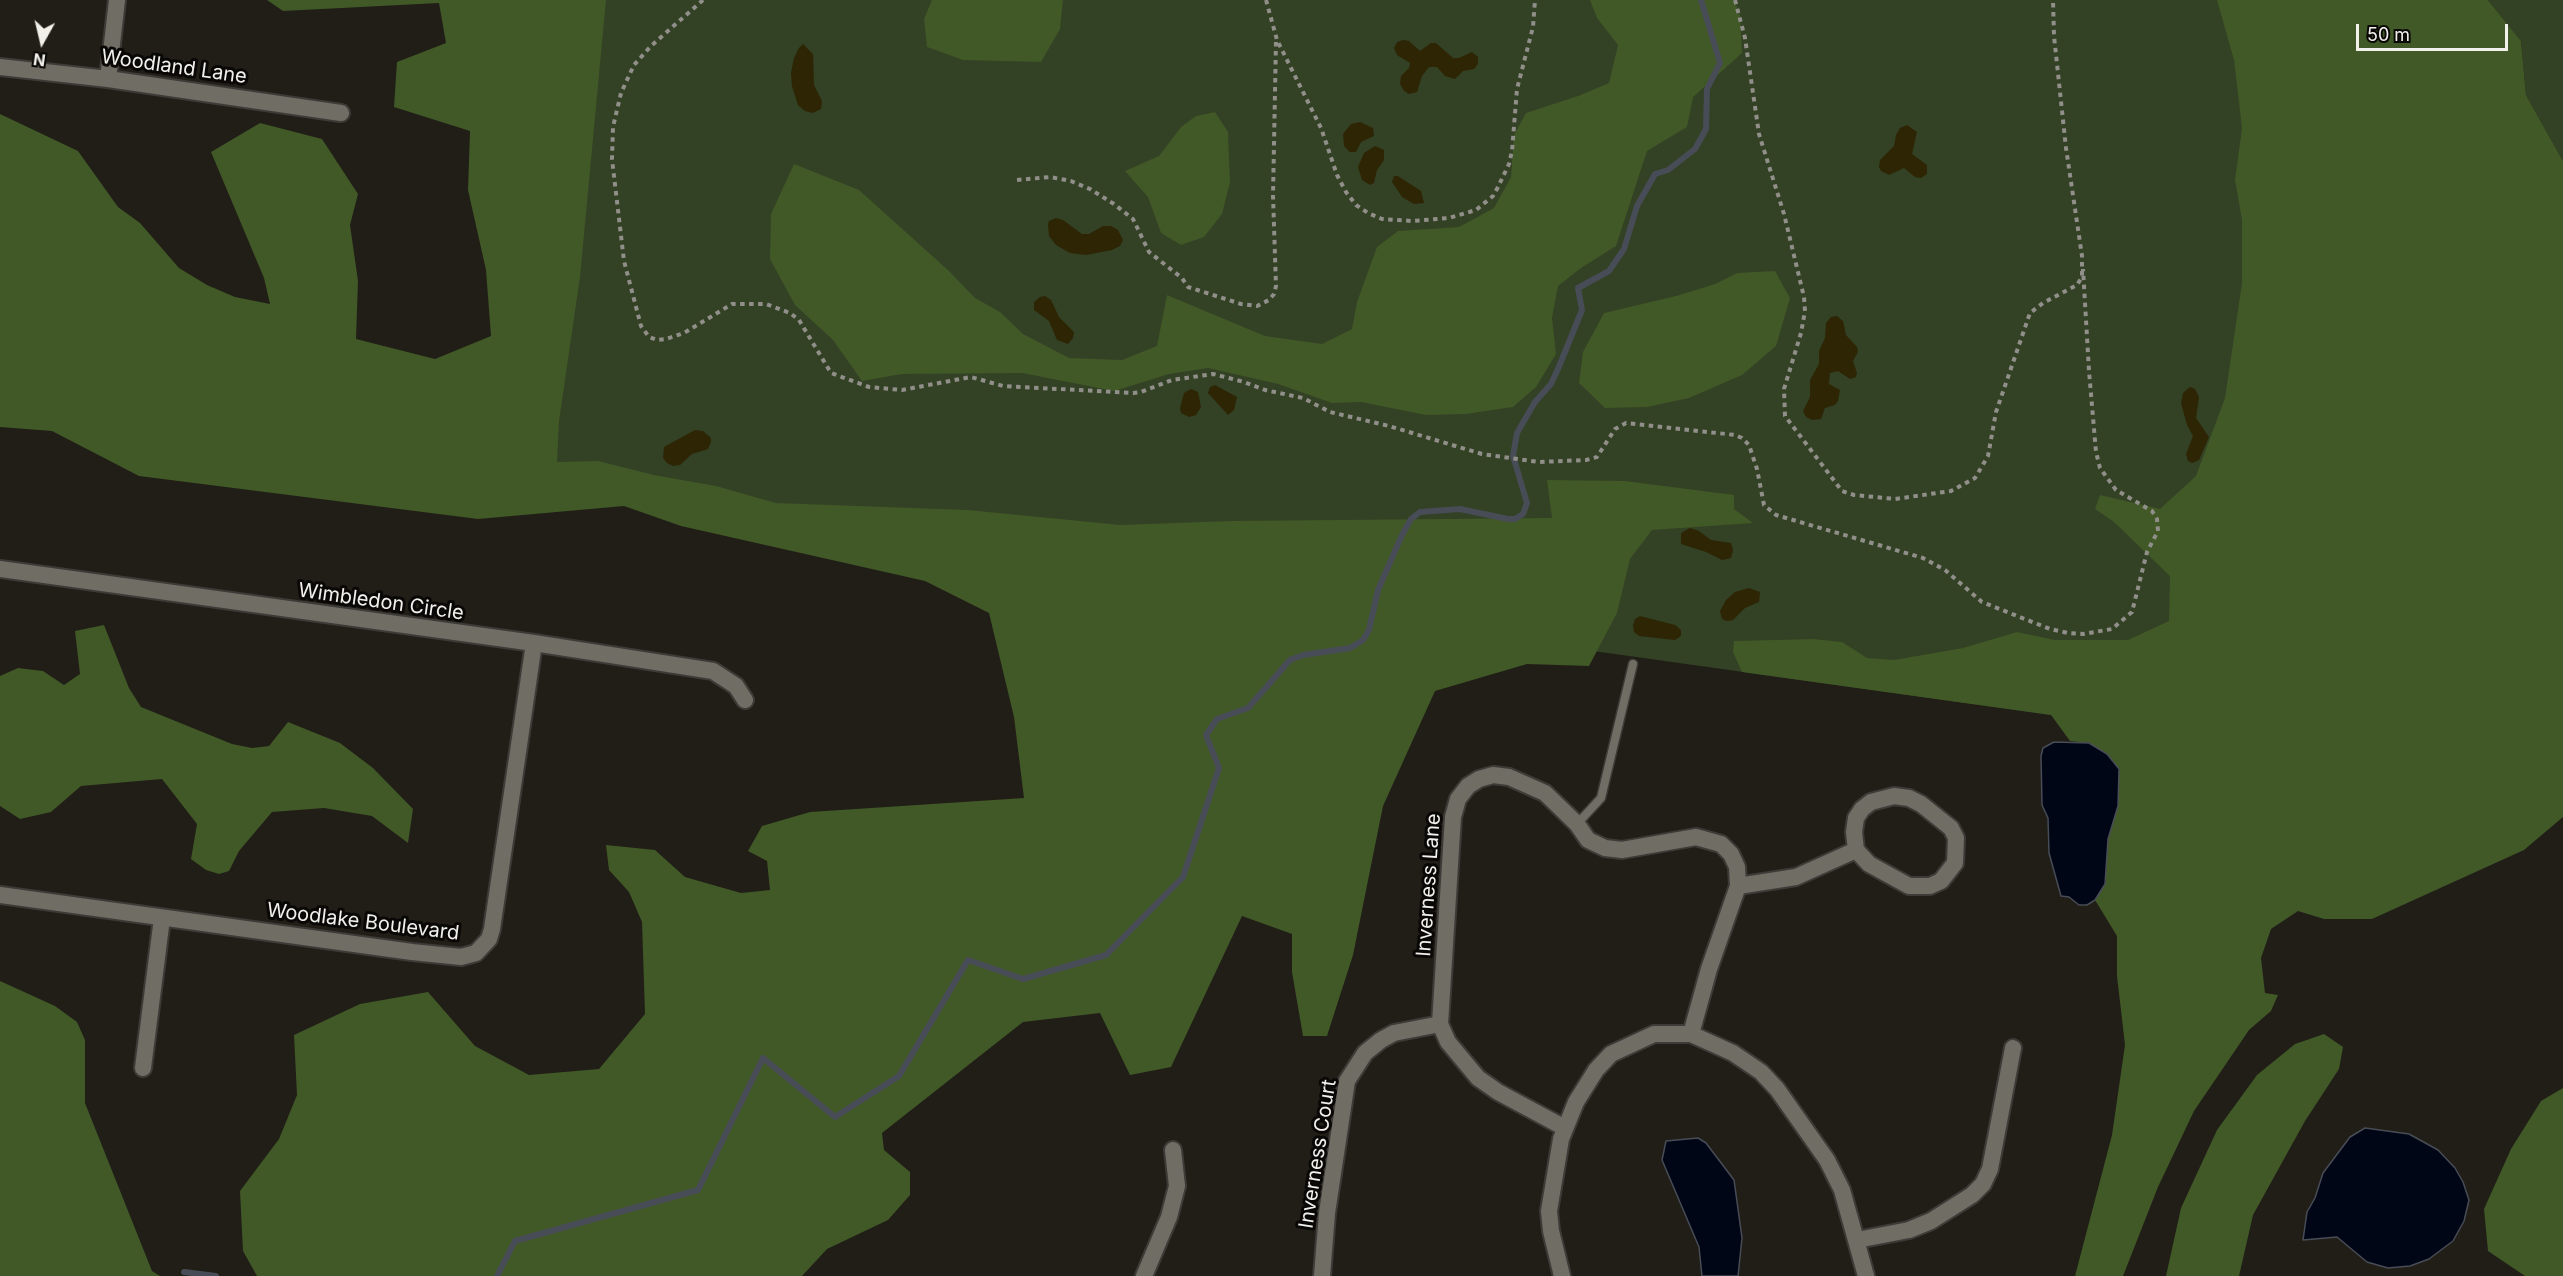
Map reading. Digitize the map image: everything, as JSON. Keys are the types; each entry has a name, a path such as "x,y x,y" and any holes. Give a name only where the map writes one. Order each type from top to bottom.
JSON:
{"street":[{"path":"108,79 117,0"},
{"name":"Woodland Lane","path":"0,67 108,79 341,113"},
{"name":"Wimbledon Circle","path":"0,569 534,643 713,671 736,686 745,700"},
{"name":"Woodlake Boulevard","path":"0,895 411,952 461,957 476,952 489,939 492,930 534,643"},
{"name":"Inverness Lane","path":"1440,1024 1454,817 1458,799 1468,786 1479,779 1492,776 1509,777 1545,793 1577,824 1588,840 1605,848 1622,850 1696,837 1710,839 1721,844 1731,854 1737,867 1738,886"},
{"path":"1894,796 1909,798 1942,819 1951,828 1956,838 1957,852 1955,863 1941,881 1930,886 1909,886 1869,864 1856,850 1854,832 1856,818 1862,809 1871,802 1894,796"},
{"path":"1690,1034 1709,969 1738,886 1796,877 1856,850"},
{"path":"143,1068 162,918"},
{"path":"1440,1024 1448,1042 1478,1078 1498,1092 1564,1128"},
{"name":"Inverness Court","path":"1322,1276 1327,1214 1347,1081 1365,1053 1381,1040 1394,1033 1440,1024"},
{"path":"1562,1276 1551,1231 1549,1211 1564,1128 1586,1083 1611,1054 1654,1034 1690,1034 1733,1053 1761,1072 1778,1089 1827,1160 1842,1190 1866,1276"},
{"path":"1857,1239 1910,1230 1931,1221 1972,1195 1983,1184 1990,1169 2013,1048"},
{"path":"1144,1276 1169,1217 1177,1186 1173,1150"}],"lane":[{"path":"1577,824 1594,808 1604,789 1633,664"}],"path":[{"path":"703,0 634,64 621,93 613,127 612,159 624,261 641,326 649,337 657,340 666,339 684,333 732,304 766,304 790,313 799,320 831,373 869,387 902,390 971,377 1003,386 1133,393 1172,380 1213,375 1302,398 1340,415 1395,427 1482,454 1532,461 1586,460 1597,457 1616,429 1626,423 1735,435 1749,445 1757,469 1764,506 1776,515 1923,558 1945,570 1982,602 2050,629 2082,633 2112,629 2132,612 2147,552 2158,531 2157,519 2152,511 2116,490 2100,468 2096,452 2083,269 2062,111 2054,36 2053,0"},
{"path":"1266,0 1276,37 1320,128 1337,175 1356,205 1382,219 1412,221 1441,219 1476,210 1493,196 1503,177 1513,143 1516,89 1533,27 1535,0"},
{"path":"1735,0 1745,39 1759,134 1787,225 1804,297 1805,311 1801,333 1784,389 1785,416 1842,491 1874,498 1914,497 1950,491 1975,478 1989,456 1996,412 2030,313 2043,303 2077,285 2082,278 2083,269"},
{"path":"1017,180 1050,177 1071,181 1090,189 1133,219 1149,252 1182,278 1188,287 1241,304 1257,306 1269,300 1274,294 1276,285 1273,196 1276,37"}],"green space":[{"path":"267,0 606,0 580,277 559,421 557,462 598,461 654,475 716,486 776,503 968,510 1121,525 1230,521 1552,518 1547,480 1625,481 1734,495 1734,509 1753,523 1652,530 1630,559 1617,613 1589,666 1527,664 1435,691 1383,806 1353,955 1327,1036 1303,1036 1292,972 1292,934 1242,916 1171,1067 1130,1075 1100,1013 1023,1022 882,1133 884,1150 910,1172 910,1195 888,1220 827,1249 802,1276 257,1276 243,1251 240,1191 279,1139 297,1095 294,1035 360,1004 428,992 475,1046 529,1075 599,1069 645,1014 642,922 629,892 609,870 606,845 655,850 685,877 741,893 770,890 767,861 748,851 762,826 810,812 1024,798 1014,717 989,613 925,581 681,526 624,506 478,519 139,476 52,431 0,427 0,114 78,151 118,207 140,223 179,268 207,285 235,297 270,304 264,278 211,152 260,123 322,139 358,194 350,225 358,281 356,339 435,359 491,336 486,270 468,190 470,131 394,107 397,62 446,43 439,3 283,11"},
{"path":"602,0 2329,0 2216,738 1371,620 529,484"},
{"path":"932,0 1063,0 1060,29 1041,62 963,60 927,47 924,19"},
{"path":"1590,0 1734,0 1740,15 1742,53 1693,97 1687,127 1647,151 1616,246 1558,286 1552,318 1556,354 1536,387 1513,407 1466,414 1426,415 1361,402 1332,403 1278,384 1208,368 1169,374 1114,391 1022,373 902,374 862,381 833,340 795,305 770,259 771,214 794,164 859,190 949,271 975,298 1000,312 1023,334 1069,358 1122,360 1157,346 1167,295 1265,336 1322,344 1352,329 1357,302 1377,247 1398,231 1459,227 1494,208 1511,177 1514,135 1526,113 1609,83 1618,45 1597,18"},
{"path":"2217,0 2488,0 2521,41 2526,95 2563,161 2563,817 2524,850 2372,919 2324,919 2298,911 2271,929 2261,958 2265,993 2278,995 2271,1011 2249,1030 2194,1111 2158,1187 2123,1276 2075,1276 2112,1135 2125,1045 2117,976 2117,936 2095,900 2105,884 2108,839 2118,806 2089,743 2070,741 2051,715 1742,672 1733,652 1734,641 1814,639 1842,642 1867,658 1894,660 1963,648 2017,632 2055,640 2128,640 2169,621 2170,576 2114,522 2095,509 2100,495 2160,509 2196,476 2225,398 2242,283 2242,220 2235,180 2242,128 2234,60"},
{"path":"2488,0 2563,0 2563,161 2526,95 2521,41"},
{"path":"1215,112 1228,132 1230,182 1222,214 1204,237 1181,245 1161,233 1148,197 1125,171 1159,156 1181,127 1196,116"},
{"path":"1775,271 1790,298 1776,346 1742,375 1689,398 1647,407 1605,408 1579,383 1583,352 1604,313 1676,296 1715,284 1737,273"},
{"path":"104,625 129,688 141,707 232,744 252,748 269,746 288,722 340,743 373,768 413,809 408,843 372,816 324,808 272,812 239,851 229,871 219,874 206,870 191,859 197,824 162,779 81,786 51,812 20,819 0,806 0,676 18,668 43,671 64,685 80,674 75,631"},
{"path":"0,981 55,1006 77,1022 85,1040 85,1103 152,1271 160,1276 0,1276"},
{"path":"2324,1034 2343,1047 2339,1069 2305,1121 2253,1215 2239,1276 2166,1276 2181,1208 2217,1130 2257,1075 2295,1044"},
{"path":"2563,1088 2563,1276 2525,1276 2488,1251 2484,1209 2511,1149 2541,1101"}],"sand":[{"path":"1409,41 1420,51 1431,43 1436,43 1453,58 1459,58 1472,52 1478,57 1478,64 1474,69 1463,71 1455,79 1445,76 1437,67 1429,67 1422,76 1417,92 1409,94 1400,84 1401,76 1409,68 1410,63 1397,55 1394,48 1397,42"},
{"path":"803,44 813,54 814,85 822,101 821,109 813,113 805,111 798,105 792,86 791,73 794,58"},
{"path":"1360,122 1373,128 1374,136 1361,142 1356,152 1350,152 1344,146 1343,134 1351,124"},
{"path":"1907,125 1917,132 1912,154 1927,165 1927,174 1921,178 1915,177 1904,168 1889,175 1881,171 1879,167 1880,160 1894,146 1900,128"},
{"path":"1375,146 1384,150 1384,160 1377,170 1374,183 1370,185 1362,180 1358,167 1364,153"},
{"path":"1394,176 1398,176 1421,191 1424,203 1414,204 1402,197 1392,182"},
{"path":"1056,218 1063,220 1082,234 1089,234 1103,226 1111,226 1118,230 1123,240 1120,246 1112,250 1086,255 1070,253 1056,245 1049,236 1049,221"},
{"path":"1045,296 1051,300 1059,317 1074,332 1068,344 1057,340 1049,321 1034,310 1034,302"},
{"path":"1837,316 1843,321 1846,335 1857,347 1858,352 1853,361 1857,373 1856,377 1850,379 1838,371 1830,373 1829,384 1840,390 1838,401 1835,405 1825,408 1821,419 1812,420 1806,417 1803,411 1810,397 1810,380 1819,364 1819,351 1825,338 1826,323 1831,317"},
{"path":"1215,385 1237,397 1234,410 1228,415 1208,393 1210,387"},
{"path":"2190,387 2195,389 2199,397 2196,418 2209,437 2199,460 2192,463 2188,461 2186,454 2193,436 2187,425 2181,403 2183,393"},
{"path":"1191,389 1198,392 1201,407 1196,415 1189,417 1181,413 1180,408 1184,393"},
{"path":"695,430 703,431 711,438 708,449 692,454 680,465 673,466 667,463 663,458 664,447"},
{"path":"1690,528 1699,531 1711,540 1731,543 1733,550 1731,558 1722,560 1681,544 1681,533"},
{"path":"1749,588 1760,592 1759,602 1745,608 1733,620 1722,619 1720,611 1726,600 1735,592"},
{"path":"1640,616 1675,625 1681,630 1681,636 1675,640 1639,636 1634,632 1633,625 1635,619"}],"water":[{"path":"2054,742 2089,743 2107,754 2119,769 2118,806 2108,839 2105,884 2095,900 2087,905 2079,905 2069,897 2061,896 2049,853 2048,818 2042,805 2041,756 2043,748"},
{"path":"2365,1128 2409,1134 2438,1150 2455,1168 2463,1182 2469,1200 2464,1221 2453,1241 2429,1259 2410,1266 2388,1268 2367,1262 2337,1237 2303,1240 2307,1212 2315,1198 2323,1173 2350,1137"},
{"path":"1698,1138 1706,1143 1734,1180 1742,1238 1738,1276 1702,1276 1699,1247 1662,1160 1666,1141"}],"waterway":[{"path":"497,1276 515,1241 698,1190 763,1058 835,1117 899,1076 968,960 1023,979 1106,955 1183,877 1219,768 1206,735 1217,719 1248,708 1290,660 1303,655 1350,648 1363,640 1369,630 1378,590 1402,535 1411,519 1420,512 1460,509 1508,519 1515,519 1523,514 1527,503 1513,456 1517,433 1535,402 1551,384 1558,369 1582,310 1578,288 1609,271 1624,249 1637,206 1655,174 1668,170 1695,149 1706,129 1707,89 1720,63 1701,0"},
{"path":"184,1272 216,1276"}]}
